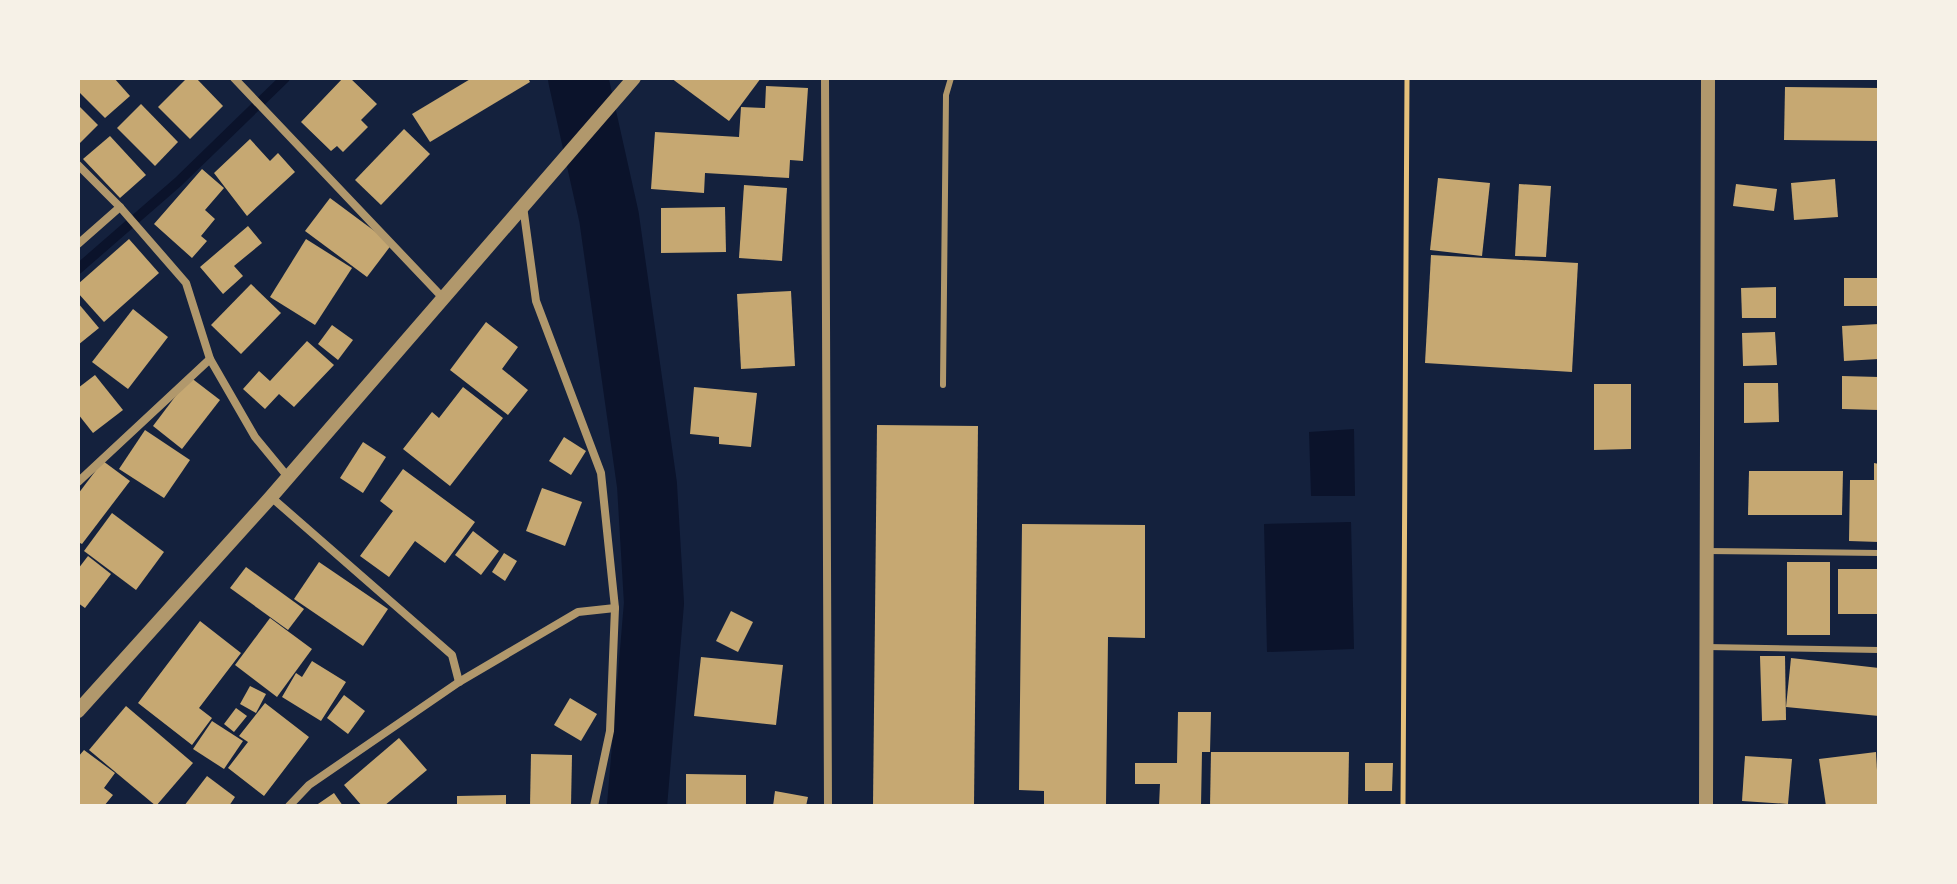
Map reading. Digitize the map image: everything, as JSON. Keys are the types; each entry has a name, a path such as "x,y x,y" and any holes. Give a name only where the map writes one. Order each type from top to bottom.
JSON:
{"street":[{"path":"234,78 443,298"},
{"path":"78,711 271,497 634,78"},
{"path":"825,78 828,806"},
{"path":"1706,806 1708,78"},
{"path":"78,165 120,207 186,283 210,359 255,437 288,477"},
{"path":"523,204 536,301 601,473 615,608 610,731 594,806"},
{"path":"78,244 120,207"},
{"path":"78,482 210,359"},
{"path":"271,497 452,655 459,682"},
{"path":"289,806 309,785 459,682 578,612 615,608"}],"lane":[{"path":"943,385 946,95 951,78"},
{"path":"1705,551 1879,553"},
{"path":"1707,647 1879,650"}],"path":[{"path":"1403,806 1407,78"}],"water":[{"path":"1354,429 1355,496 1311,496 1309,432"},
{"path":"1351,522 1354,649 1267,652 1264,524"}],"building":[{"path":"78,78 114,78 130,96 105,118 78,91"},
{"path":"187,78 196,78 223,106 190,139 158,107"},
{"path":"343,78 350,78 377,104 361,120 368,127 343,152 337,146 331,151 301,122"},
{"path":"472,78 528,78 530,82 430,142 412,114"},
{"path":"671,78 761,78 729,121"},
{"path":"766,86 808,88 803,161 790,160 789,178 705,173 704,193 651,189 655,132 739,137 741,107 765,108"},
{"path":"1785,87 1879,88 1879,141 1784,140"},
{"path":"141,104 178,142 155,166 117,128"},
{"path":"78,105 98,125 78,145"},
{"path":"404,129 430,154 381,205 355,180"},
{"path":"110,136 146,175 120,198 83,159"},
{"path":"250,139 270,161 278,153 295,172 247,216 214,173"},
{"path":"202,169 224,188 205,210 215,219 201,236 207,241 192,258 154,224"},
{"path":"1438,178 1490,183 1482,256 1430,250"},
{"path":"1835,179 1838,217 1794,220 1791,183"},
{"path":"1519,184 1551,186 1546,257 1515,256"},
{"path":"1736,184 1777,189 1774,211 1733,206"},
{"path":"744,185 787,188 782,261 739,258"},
{"path":"330,198 392,244 367,277 305,231"},
{"path":"725,207 726,252 661,253 661,208"},
{"path":"248,226 262,243 234,266 243,276 223,294 200,267"},
{"path":"129,239 159,273 104,322 78,293 78,284"},
{"path":"306,239 352,268 315,325 270,297"},
{"path":"1431,255 1578,263 1572,372 1425,363"},
{"path":"1844,278 1879,278 1879,306 1844,306"},
{"path":"251,284 281,313 241,354 211,325"},
{"path":"1776,287 1776,318 1742,318 1741,288"},
{"path":"791,291 795,366 741,369 737,294"},
{"path":"78,303 99,328 78,345"},
{"path":"133,309 168,337 128,389 92,362"},
{"path":"486,322 518,347 502,369 528,390 508,415 450,370"},
{"path":"1879,324 1879,359 1844,361 1842,326"},
{"path":"332,325 353,340 338,360 318,344"},
{"path":"1775,332 1777,365 1743,366 1742,333"},
{"path":"307,341 334,365 294,407 279,394 265,409 243,389 259,371 270,381"},
{"path":"95,375 123,410 93,433 78,414 78,388"},
{"path":"1842,376 1879,377 1879,410 1842,409"},
{"path":"190,377 220,400 182,449 153,426"},
{"path":"1744,383 1778,383 1779,422 1744,423"},
{"path":"1594,384 1631,384 1631,449 1594,450"},
{"path":"463,387 503,418 450,486 403,449 432,412 439,418"},
{"path":"694,387 757,393 751,447 719,444 719,437 690,434"},
{"path":"877,425 978,426 974,806 873,806"},
{"path":"145,430 190,460 164,498 119,469"},
{"path":"564,437 586,451 571,475 549,461"},
{"path":"363,442 386,457 363,493 340,478"},
{"path":"103,461 130,481 82,544 78,542 78,494"},
{"path":"1874,463 1879,464 1879,542 1849,541 1850,480 1874,480"},
{"path":"403,469 475,522 445,563 415,541 389,577 360,556 393,511 380,501"},
{"path":"1749,471 1843,471 1842,515 1748,515"},
{"path":"542,488 582,502 565,546 526,531"},
{"path":"112,513 164,552 136,590 84,551"},
{"path":"1022,524 1145,525 1145,638 1108,637 1106,806 1044,806 1044,791 1019,790"},
{"path":"473,531 499,551 481,575 455,555"},
{"path":"504,553 517,561 505,581 492,572"},
{"path":"88,556 111,574 85,608 78,603 78,569"},
{"path":"319,562 388,609 363,646 294,599"},
{"path":"1787,562 1830,562 1830,635 1787,635"},
{"path":"246,567 304,609 288,630 230,588"},
{"path":"1838,569 1879,569 1879,614 1838,614"},
{"path":"731,611 753,622 738,652 716,641"},
{"path":"270,618 312,649 277,697 235,665"},
{"path":"200,621 241,653 199,708 212,718 192,745 138,703"},
{"path":"1760,656 1785,656 1786,720 1762,721"},
{"path":"701,657 783,665 776,725 694,716"},
{"path":"1791,658 1879,668 1879,716 1786,707"},
{"path":"312,661 346,682 321,721 282,697 296,673 302,677"},
{"path":"250,686 266,694 256,713 240,704"},
{"path":"344,695 365,711 348,734 327,718"},
{"path":"570,698 597,714 581,741 554,725"},
{"path":"265,703 309,737 264,796 228,768 248,742 239,736"},
{"path":"126,706 193,763 156,806 89,750"},
{"path":"236,708 247,716 234,732 224,724"},
{"path":"1178,712 1211,712 1210,752 1202,752 1201,806 1159,806 1160,784 1135,784 1135,763 1177,763"},
{"path":"212,721 243,741 224,769 193,749"},
{"path":"399,738 427,770 384,806 362,806 344,785"},
{"path":"84,750 115,773 104,788 113,795 104,806 78,806 78,757"},
{"path":"1211,752 1349,752 1348,806 1210,806"},
{"path":"1876,752 1879,806 1826,806 1819,759"},
{"path":"531,754 572,755 571,806 530,806"},
{"path":"1745,756 1792,759 1788,804 1742,801"},
{"path":"1365,763 1393,763 1392,791 1365,791"},
{"path":"686,774 746,775 746,806 686,806"},
{"path":"207,776 235,797 229,806 184,806"},
{"path":"775,791 808,797 806,806 773,806"},
{"path":"334,793 343,806 315,806"},
{"path":"506,795 506,806 457,806 457,796"}],"waterway":[{"path":"78,269 178,182 285,78"},
{"path":"578,78 609,217 647,485 654,603 637,806"}]}
